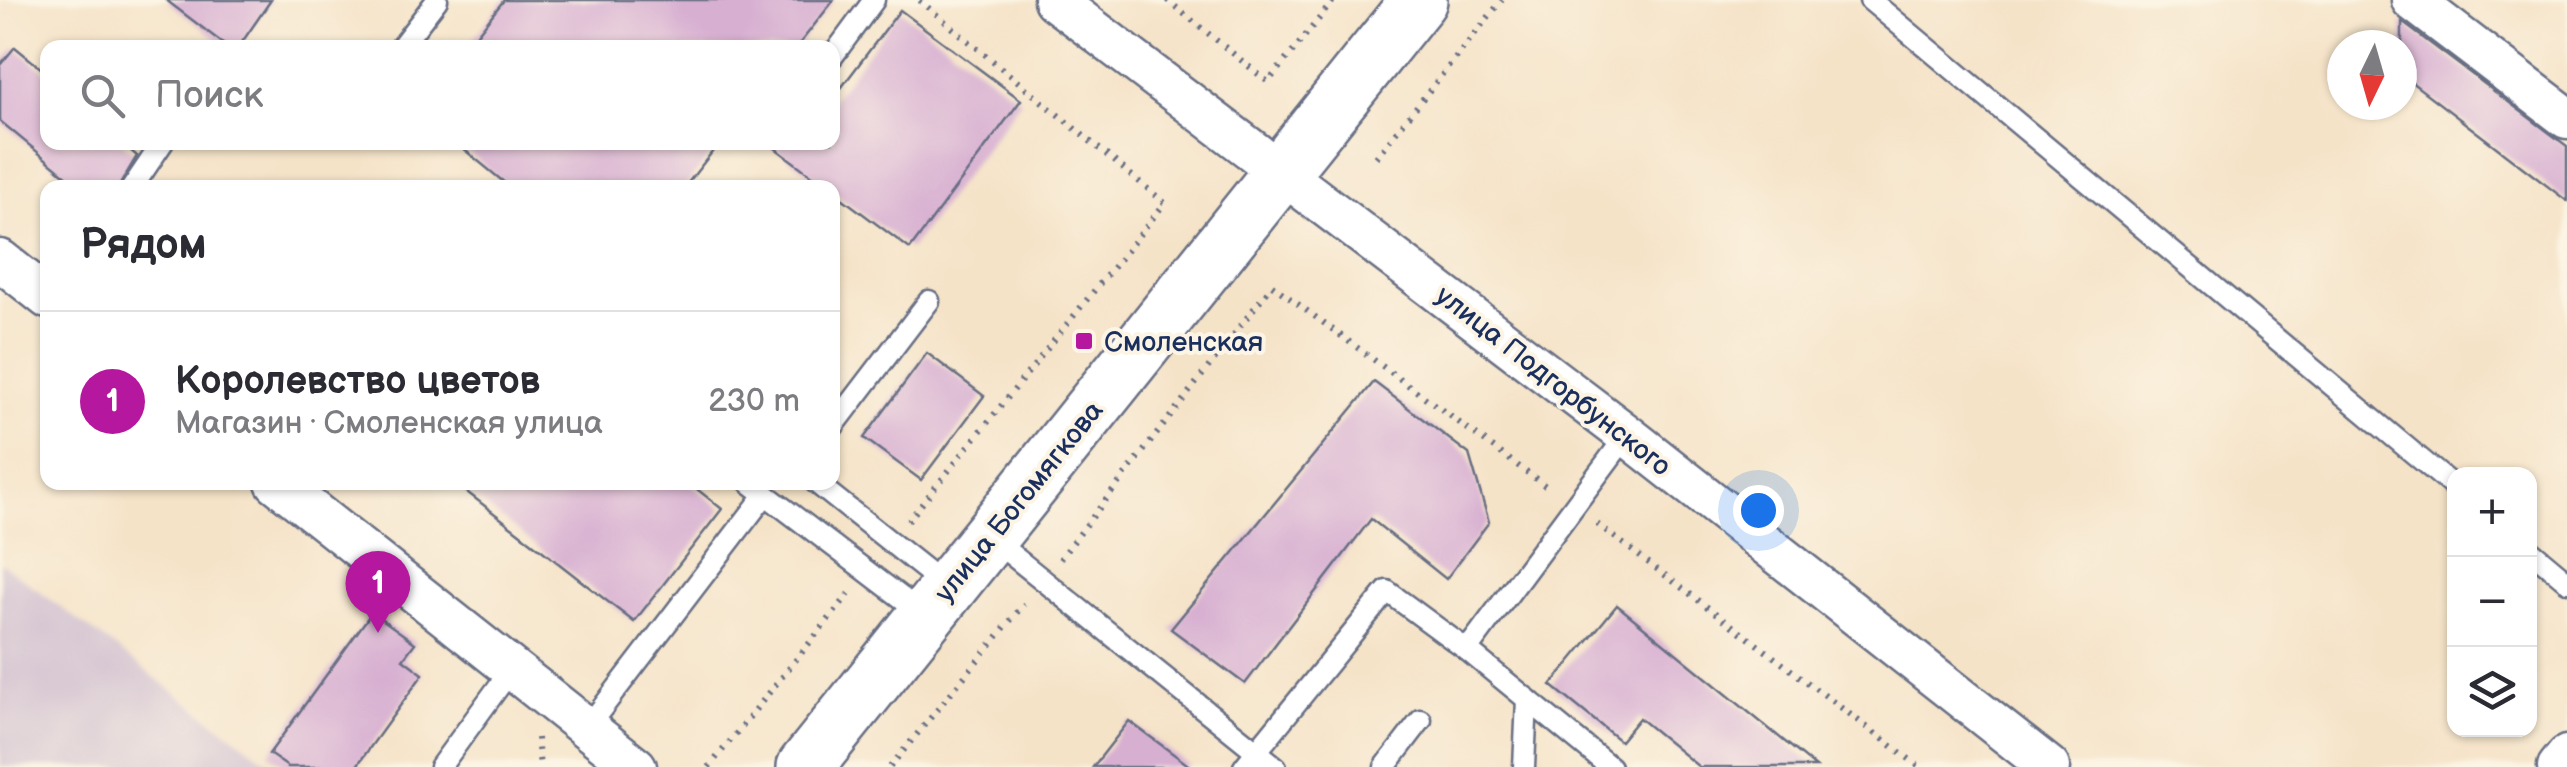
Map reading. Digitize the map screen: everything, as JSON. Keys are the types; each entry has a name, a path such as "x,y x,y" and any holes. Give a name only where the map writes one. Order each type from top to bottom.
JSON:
{"main road":[{"name":"улица Богомягкова","path":"805,767 1418,0"}],"street":[{"name":"улица Подгорбунского","path":"1054,0 1627,435 2049,767"},
{"path":"2412,0 2567,118"},
{"path":"0,260 40,292"},
{"path":"292,490 510,670 636,767"},
{"path":"2558,767 2567,756"}],"lane":[{"path":"406,40 437,0"},
{"path":"840,46 874,0"},
{"path":"1870,0 2447,481"},
{"path":"138,180 158,150"},
{"path":"840,417 929,300"},
{"path":"1467,650 1627,435"},
{"path":"586,729 756,490"},
{"path":"758,490 868,572 938,602"},
{"path":"825,490 892,541 938,602"},
{"path":"990,538 1276,767"},
{"path":"2537,556 2567,581"},
{"path":"1244,767 1387,592 1467,650 1610,767"},
{"path":"440,767 510,670"},
{"path":"1524,767 1526,699"},
{"path":"1385,767 1421,720"}],"path":[{"path":"892,541 1166,202 919,0"},
{"path":"1167,0 1268,82 1334,0"},
{"path":"1376,157 1502,0"},
{"path":"890,767 1044,578 1272,285"},
{"path":"709,767 868,572"}],"shaded area":[{"path":"0,562 275,767 0,767"}],"building":[{"path":"166,0 271,0 244,40 218,40"},
{"path":"504,0 834,0 802,40 472,40"},
{"path":"900,10 1021,100 910,249 840,197 840,180 818,180 778,150 840,150 840,89"},
{"path":"2417,33 2567,146 2567,201 2417,86"},
{"path":"15,47 40,67 40,150 130,150 137,156 123,180 71,180 0,121 0,65"},
{"path":"465,150 714,150 690,180 501,180"},
{"path":"927,353 984,396 921,480 864,438"},
{"path":"1374,382 1469,454 1489,522 1446,579 1371,519 1245,684 1171,629"},
{"path":"464,490 698,490 722,509 634,622"},
{"path":"1617,605 1816,767 1699,767 1639,718 1620,741 1551,685"},
{"path":"372,612 415,643 403,659 423,674 356,767 288,767 269,754"},
{"path":"1129,721 1191,767 1093,767"}],"place":[{"name":"Смоленская","path":"1084,341"},
{"name":"Королевство цветов","path":"378,633"}]}
